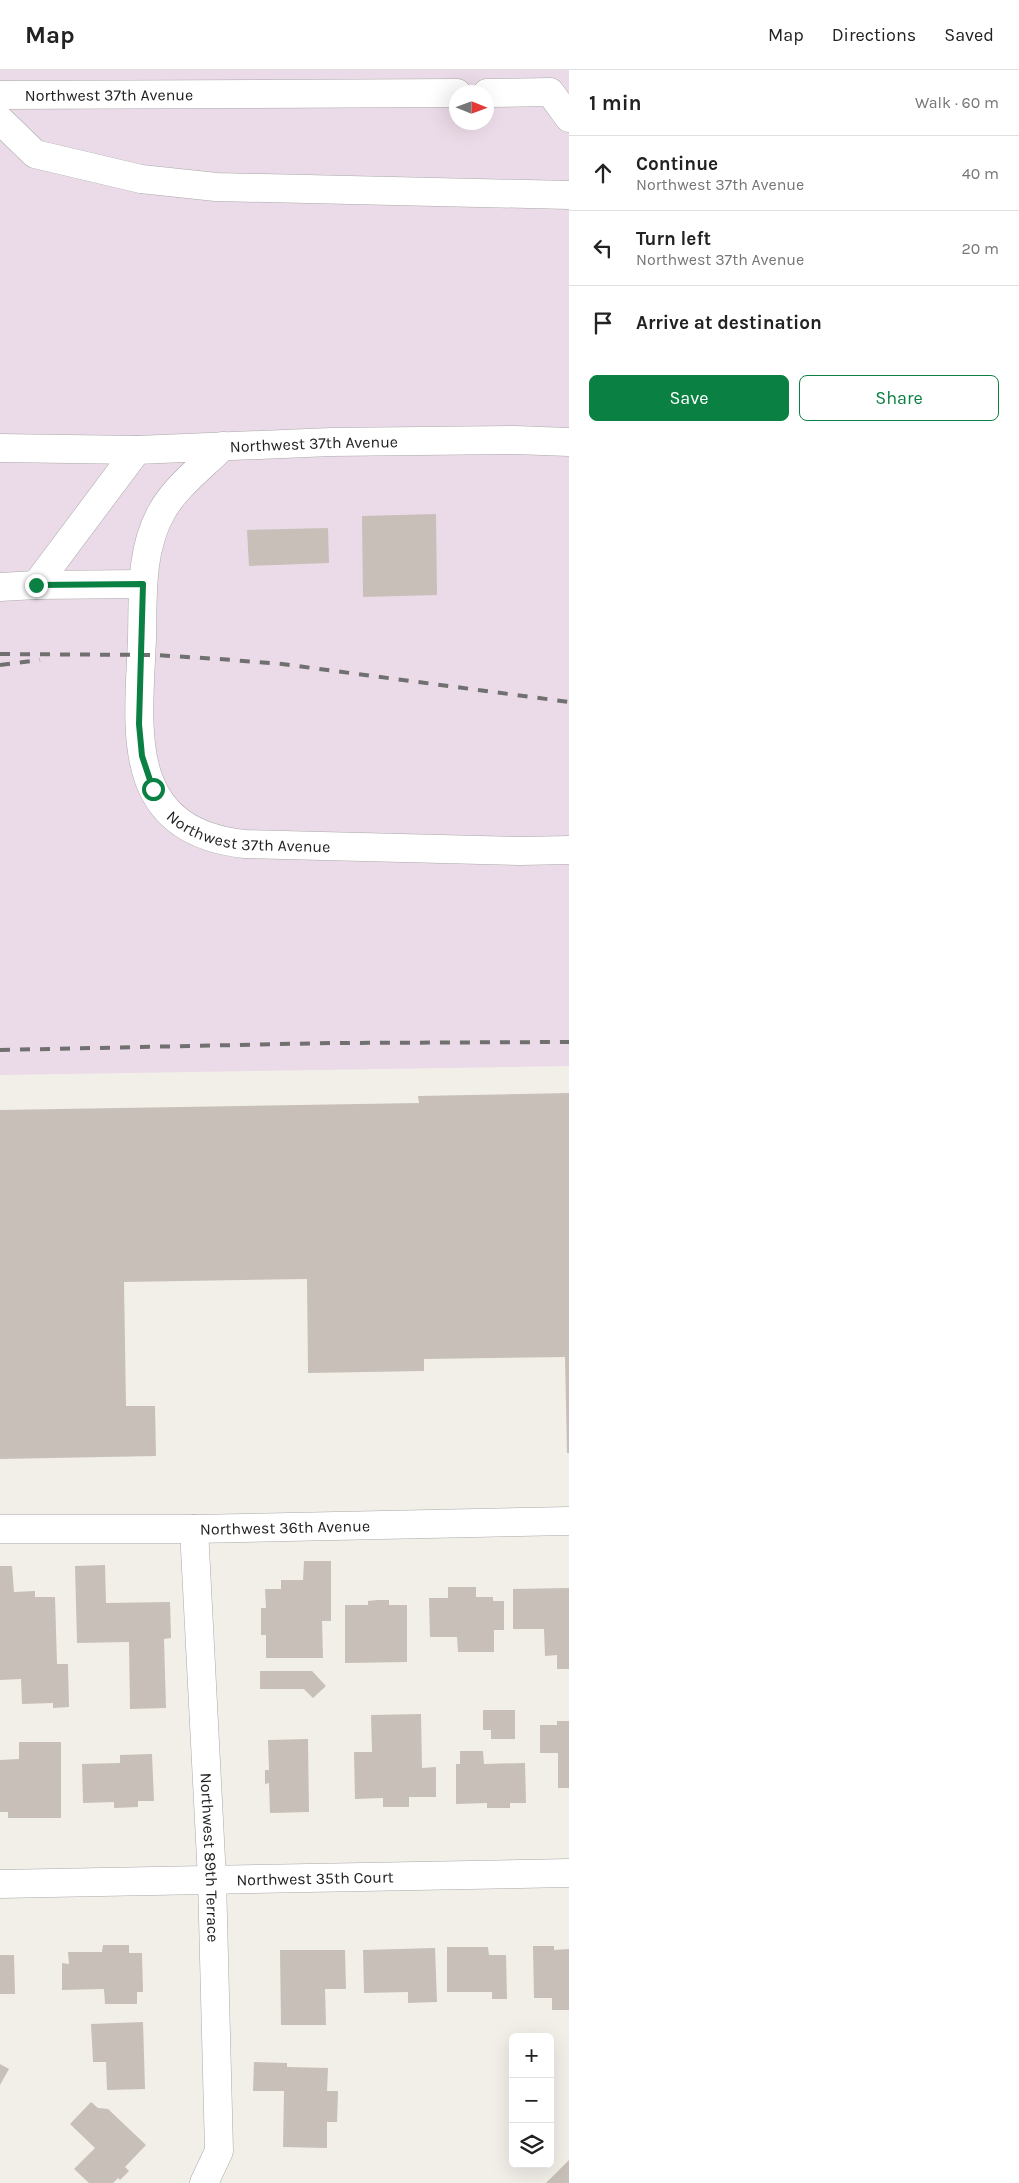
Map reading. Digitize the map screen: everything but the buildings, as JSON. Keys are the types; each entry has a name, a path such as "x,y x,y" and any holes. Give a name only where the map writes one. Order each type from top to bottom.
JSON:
{"street":[{"path":"494,92 560,89 569,118"},
{"name":"Northwest 37th Avenue","path":"0,95 449,93"},
{"path":"0,120 35,154 114,174 164,183 216,188 569,195"},
{"name":"Northwest 37th Avenue","path":"569,442 515,440 341,442 223,446 169,500 161,514 149,545 143,584 139,724 142,756 147,774 161,803 175,820 189,829 213,839 262,845 569,850"},
{"path":"0,448 137,450 223,446"},
{"path":"36,585 137,450"},
{"path":"0,587 143,584"},
{"name":"Northwest 36th Avenue","path":"0,1529 194,1529 569,1521"},
{"name":"Northwest 89th Terrace","path":"194,1529 212,1879 219,2152 204,2183"},
{"name":"Northwest 35th Court","path":"0,1884 569,1873"}],"shaded area":[{"path":"0,70 569,70 569,1066 0,1075"}],"railway":[{"path":"0,654 156,655 282,664 569,702"},
{"path":"0,665 40,660"},
{"path":"0,1050 331,1043 569,1042"}],"route":[{"path":"36,585 143,584 139,724 142,756 153,789"}]}
